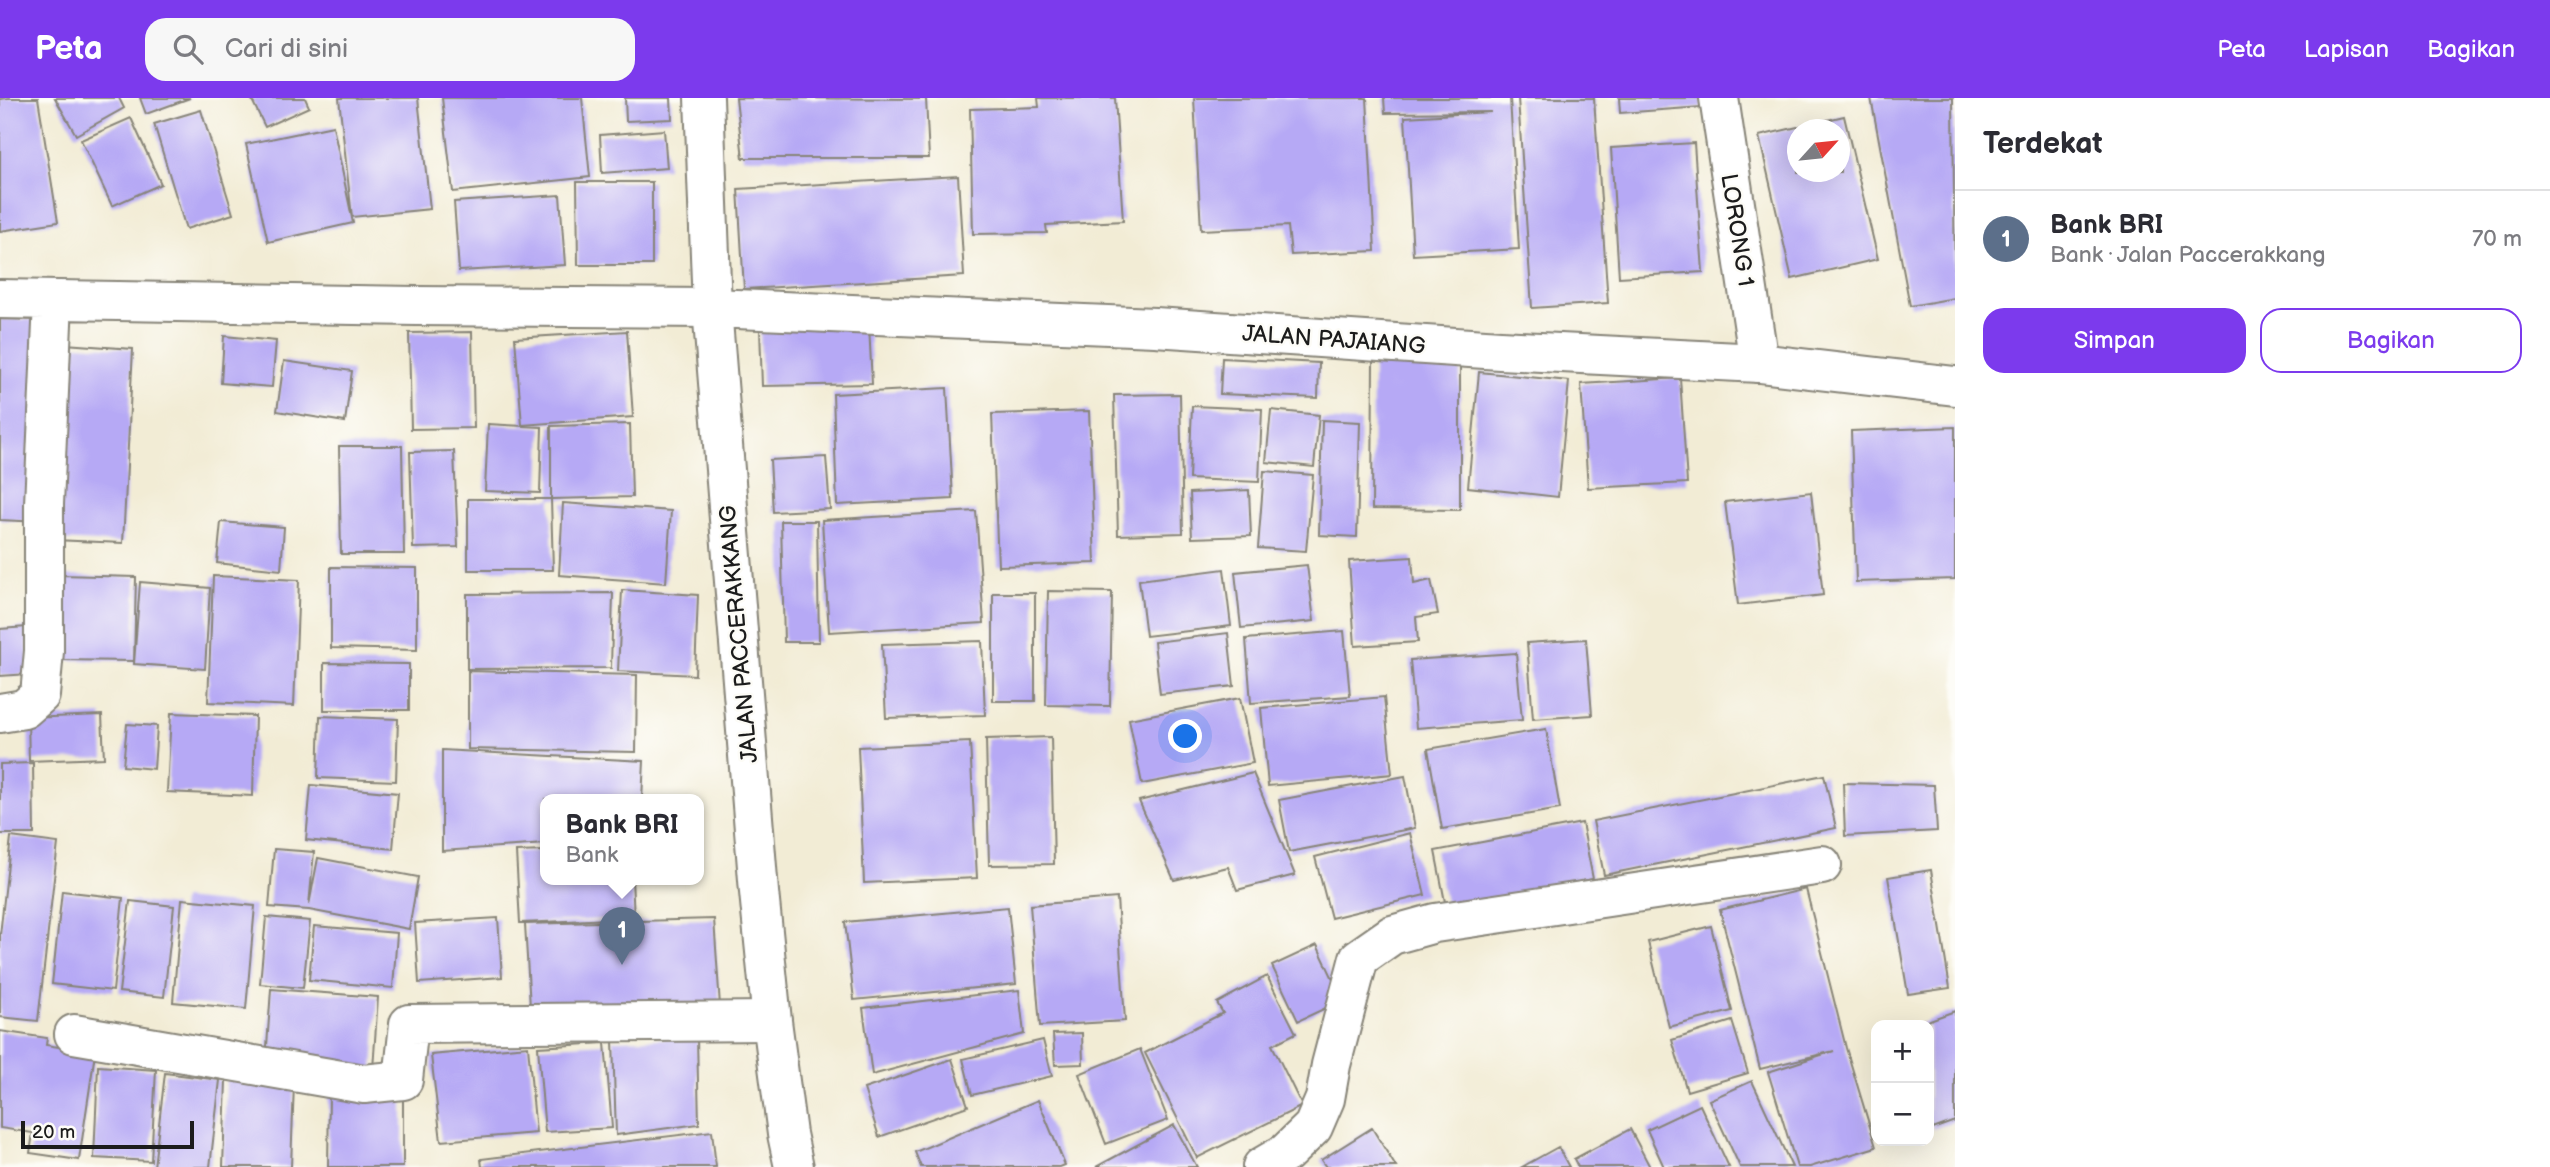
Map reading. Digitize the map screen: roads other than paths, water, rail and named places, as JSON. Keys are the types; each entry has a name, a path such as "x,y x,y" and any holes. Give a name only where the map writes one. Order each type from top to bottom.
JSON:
{"street":[{"name":"JALAN PACCERAKKANG","path":"704,98 712,308 759,892 772,1021 794,1167"},
{"name":"LORONG 1","path":"1719,98 1759,363"},
{"name":"JALAN PAJAIANG","path":"0,299 53,302 712,308 1155,327 1500,350 1759,363 1955,386"},
{"path":"0,713 24,709 40,695 44,651 44,504 53,302"},
{"path":"1262,1167 1286,1153 1313,1127 1325,1100 1331,1065 1359,958 1392,934 1436,923 1822,866"},
{"path":"74,1034 364,1084 403,1080 409,1024 772,1021"}],"place":[{"name":"Bank BRI","path":"622,965"}]}
